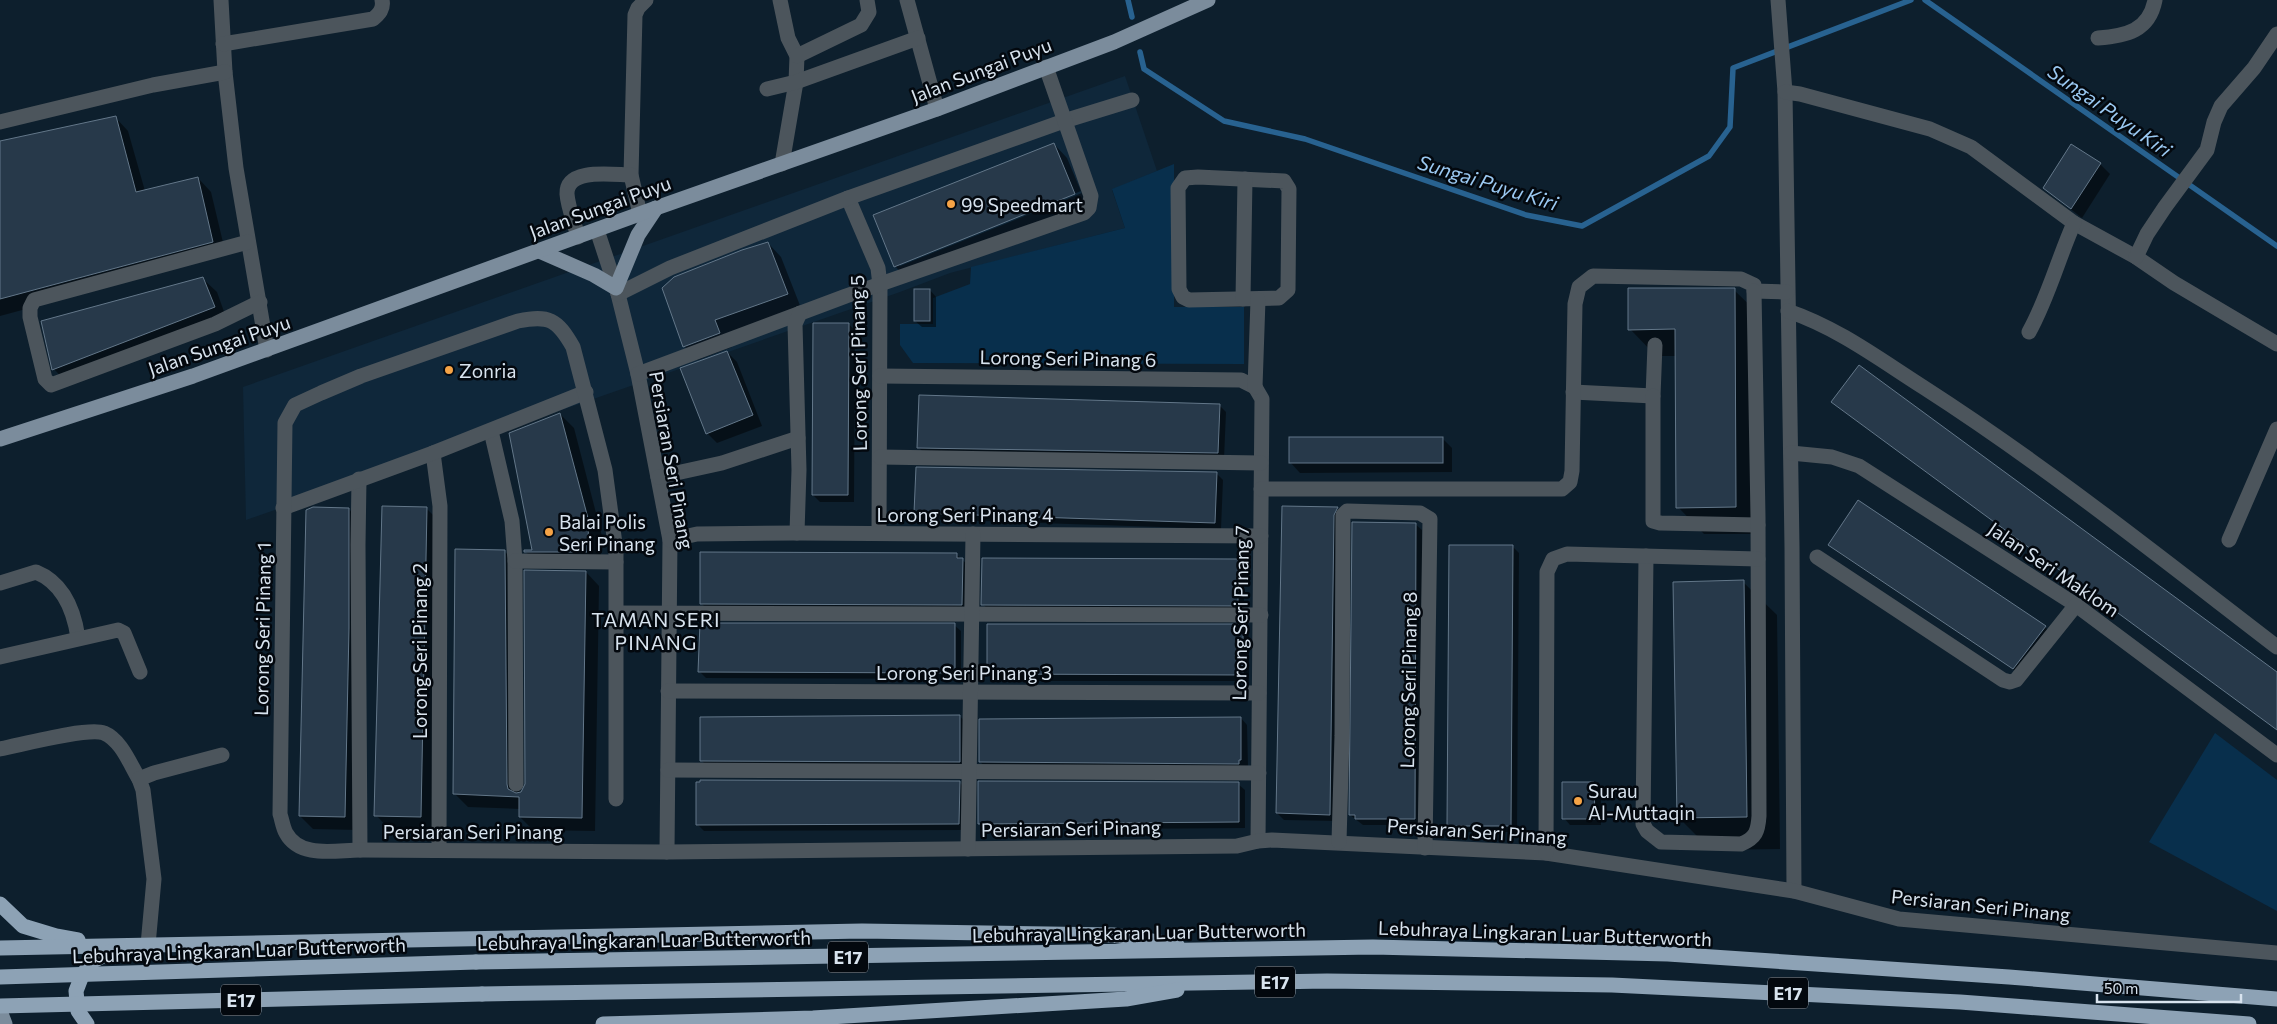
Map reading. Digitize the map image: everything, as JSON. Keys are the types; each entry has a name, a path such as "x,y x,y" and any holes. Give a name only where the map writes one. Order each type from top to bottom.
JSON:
{"highway":[{"path":"0,904 23,926 56,936 117,945"},
{"path":"0,948 862,931 1113,935 1220,951"},
{"path":"87,1024 78,1011 76,991 80,978 91,962 117,945"},
{"name":"Lebuhraya Lingkaran Luar Butterworth","path":"0,977 476,962 1373,948 1668,954 2009,977 2277,999"},
{"path":"603,1024 813,1018 1126,999 1223,982"},
{"name":"E17","path":"0,1006 482,994 1223,982 1612,985 1960,1002 2249,1024"}],"main road":[{"name":"Jalan Sungai Puyu","path":"0,439 268,350 656,208 937,109 1114,42 1208,0"},
{"path":"539,251 594,275 617,291 638,235 656,208"},
{"path":"0,1011 5,1024"}],"street":[{"path":"221,0 225,72 236,168 268,350"},
{"path":"223,44 373,19 380,13 383,5 382,0"},
{"path":"640,214 632,175 635,15 638,8 646,0"},
{"path":"780,0 788,38 797,56 796,82 782,164"},
{"path":"797,56 861,25 869,12 867,0"},
{"path":"907,0 937,109"},
{"path":"1778,0 1784,86 1794,891"},
{"path":"2098,38 2119,36 2142,27 2154,7 2155,0"},
{"path":"2136,257 2147,234 2207,150 2214,122 2221,106 2254,68 2277,34"},
{"path":"767,89 796,82 918,38"},
{"path":"638,374 800,313 1084,213 1089,208 1091,196 1046,67"},
{"path":"0,122 153,85 225,72"},
{"path":"1784,86 1800,94 1930,130 1971,146 2074,223 2136,257 2174,283 2277,344"},
{"path":"617,291 670,268 848,198 1064,121 1132,100"},
{"path":"578,237 567,194 570,184 581,175 632,175"},
{"path":"1185,178 1284,181 1290,189 1288,290 1279,298 1250,299 1190,300 1183,297 1178,289 1178,188 1185,178"},
{"name":"Lorong Seri Pinang 7","path":"1245,179 1255,386 1262,399 1258,841"},
{"name":"Lorong Seri Pinang 5","path":"848,198 878,268 880,285 879,533"},
{"path":"2029,332 2042,309 2074,223"},
{"name":"Persiaran Seri Pinang","path":"597,230 617,291 638,374 670,540 667,852"},
{"path":"248,242 34,300 30,308 30,317 45,379 51,385 215,324 260,302"},
{"path":"1261,489 1562,489 1570,482 1572,471 1575,304 1579,287 1593,276 1741,279 1754,285 1758,525 1758,830 1752,840 1741,844 1661,842 1647,831 1643,824 1646,556"},
{"path":"1754,291 1787,292"},
{"path":"1788,311 1832,328 1956,408 2077,494 2277,647"},
{"path":"797,533 798,438 794,324 800,313"},
{"name":"Lorong Seri Pinang 1","path":"286,834 280,814 283,508 285,423 295,405 361,376 518,321 538,317 554,322 564,331 574,347 586,392"},
{"path":"1655,345 1653,521 1660,523 1758,525"},
{"name":"Lorong Seri Pinang 6","path":"880,376 1241,380 1255,386"},
{"path":"283,508 491,431 586,392 605,470 616,562 616,799"},
{"path":"1573,392 1654,396"},
{"path":"2229,540 2277,428"},
{"path":"491,431 512,521 515,562 516,784"},
{"path":"658,478 722,463 798,438"},
{"name":"Lorong Seri Pinang 2","path":"433,453 440,506 439,850"},
{"name":"Jalan Seri Maklom","path":"1790,453 1832,458 1859,466 2076,605 2277,755"},
{"path":"880,457 1261,463"},
{"path":"359,479 360,850"},
{"name":"Lorong Seri Pinang 8","path":"1339,842 1342,736 1343,515 1347,511 1425,514 1430,519 1424,848"},
{"name":"Lorong Seri Pinang 4","path":"670,540 697,534 797,533 1261,536"},
{"path":"968,849 973,534"},
{"path":"1546,853 1547,572 1553,559 1567,554 1758,559"},
{"path":"1817,557 2003,680 2010,682 2016,680 2076,605"},
{"path":"515,562 616,562"},
{"path":"0,582 36,572 54,582 64,594 75,621 78,638"},
{"path":"617,613 1261,615"},
{"path":"0,657 118,630 124,633 140,672"},
{"name":"Lorong Seri Pinang 3","path":"668,691 1259,693"},
{"path":"0,749 76,733 104,733 118,744 139,779 143,790 154,879 148,945"},
{"path":"139,779 154,773 222,755"},
{"path":"668,770 1258,772"},
{"name":"Persiaran Seri Pinang","path":"286,834 297,845 309,851 667,852 968,849 1237,846 1258,841 1339,842 1546,853 1794,891 1899,919 2277,953"}],"shaded area":[{"path":"1125,76 1157,171 1112,190 1125,228 950,273 246,520 243,387"},
{"path":"1174,164 1174,307 1244,307 1244,364 913,363 900,345 900,324 933,324 933,298 970,284 971,267 1125,228 1112,189"},
{"path":"2215,733 2277,780 2277,911 2149,842"}],"building":[{"path":"116,116 136,192 198,177 213,242 0,299 0,141"},
{"path":"1054,143 1075,194 894,267 873,215"},
{"path":"2071,144 2101,163 2071,209 2043,188"},
{"path":"768,242 788,294 715,320 720,333 683,347 662,288 674,277 742,250"},
{"path":"203,277 215,307 52,370 41,321"},
{"path":"1628,288 1735,288 1736,507 1676,508 1675,329 1628,330"},
{"path":"914,289 930,289 930,321 914,321"},
{"path":"813,323 849,323 848,495 812,495"},
{"path":"727,351 753,415 706,434 680,368"},
{"path":"1859,365 2277,672 2277,730 1831,402"},
{"path":"919,395 1220,404 1218,453 917,448"},
{"path":"560,413 589,522 587,552 524,552 524,550 532,550 509,433"},
{"path":"1289,437 1443,437 1443,463 1289,463"},
{"path":"916,467 1217,472 1215,523 914,513"},
{"path":"1858,500 2046,626 2013,669 1828,545"},
{"path":"382,506 427,507 421,817 374,816"},
{"path":"1282,506 1338,507 1334,515 1330,815 1276,813"},
{"path":"313,507 349,508 349,628 345,817 299,816 306,510"},
{"path":"1352,522 1416,523 1415,819 1355,819 1355,815 1349,815"},
{"path":"1449,545 1513,545 1511,826 1447,826"},
{"path":"455,549 505,550 507,784 508,789 516,793 521,792 525,784 524,570 586,571 582,818 519,817 519,797 453,794"},
{"path":"700,552 957,553 957,558 963,558 962,605 700,604"},
{"path":"982,558 1238,559 1238,606 981,605"},
{"path":"1744,580 1747,817 1677,818 1673,582"},
{"path":"700,623 955,623 955,673 698,672"},
{"path":"987,624 1238,624 1238,628 1243,628 1243,675 987,674"},
{"path":"960,715 960,762 700,761 700,717"},
{"path":"1241,717 1241,760 1239,760 1239,764 979,762 979,719"},
{"path":"700,780 960,781 959,824 696,825 696,782 700,782"},
{"path":"978,781 1239,782 1239,822 978,824"},
{"name":"Surau Al-Muttaqin","path":"1562,782 1594,782 1595,819 1562,819"}],"waterway":[{"path":"1128,0 1132,17"},
{"name":"Sungai Puyu Kiri","path":"1140,52 1144,69 1224,121 1305,139 1526,215 1582,226 1709,156 1730,127 1733,68 1911,0"},
{"name":"Sungai Puyu Kiri","path":"1925,0 2277,246"}],"place":[{"name":"99 Speedmart","path":"951,204"},
{"name":"Zonria","path":"449,370"},
{"name":"Balai Polis Seri Pinang","path":"549,532"},
{"name":"Surau Al-Muttaqin","path":"1578,801"}],"district":[{"name":"TAMAN SERI PINANG","path":"656,630"}]}
